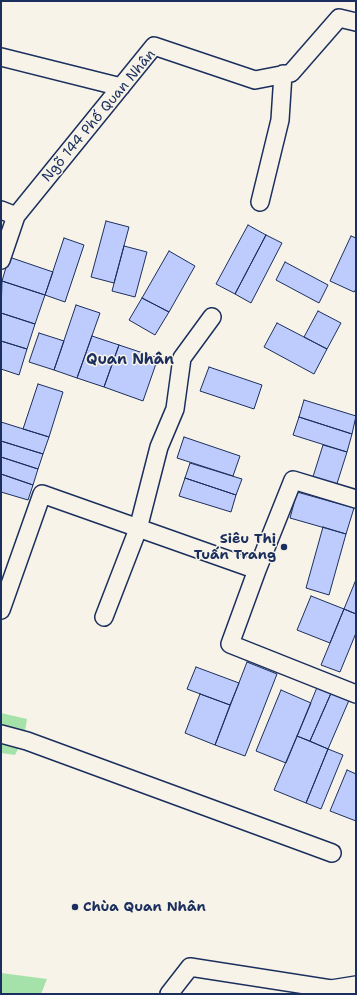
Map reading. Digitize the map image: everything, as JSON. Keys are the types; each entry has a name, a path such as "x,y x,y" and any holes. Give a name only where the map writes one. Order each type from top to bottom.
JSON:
{"lane":[{"name":"Ngõ 144 Phố Quan Nhân","path":"1,260 8,213 121,87 154,46 254,80 291,73 339,18 356,22"},
{"path":"1,57 121,87"},
{"path":"260,202 280,120 283,74"},
{"path":"104,617 138,529 159,447 176,409 182,358 212,317"},
{"path":"356,499 294,480 230,644 356,694"},
{"path":"1,610 42,494 258,570"},
{"path":"1,734 27,741 332,853"},
{"path":"169,994 190,967 331,989 356,985"}],"green space":[{"path":"1,713 27,719 24,737 15,755 1,753"},
{"path":"1,973 47,979 41,994 1,994"}],"building":[{"path":"106,221 129,227 114,283 91,277"},
{"path":"248,225 266,235 235,294 216,284"},
{"path":"266,235 282,243 251,303 235,294"},
{"path":"351,236 356,238 356,289 354,292 330,281"},
{"path":"64,238 84,245 65,302 45,295"},
{"path":"124,246 147,252 135,297 112,291"},
{"path":"169,251 195,266 169,312 142,298"},
{"path":"9,257 53,272 45,295 2,281"},
{"path":"285,262 328,285 319,303 276,280"},
{"path":"2,281 45,295 35,324 1,313"},
{"path":"142,298 169,312 155,335 129,320"},
{"path":"76,305 100,313 77,378 54,370"},
{"path":"318,311 341,323 327,349 304,337"},
{"path":"1,313 35,324 27,349 1,341"},
{"path":"277,323 327,349 314,374 264,347"},
{"path":"39,333 64,341 54,370 29,362"},
{"path":"92,336 119,345 104,387 77,378"},
{"path":"1,341 27,349 19,375 1,369"},
{"path":"119,345 158,358 143,401 104,387"},
{"path":"209,367 262,385 254,409 200,391"},
{"path":"38,384 63,392 49,437 23,429"},
{"path":"304,400 356,416 352,434 299,417"},
{"path":"299,417 352,434 347,452 293,435"},
{"path":"1,422 49,437 43,454 1,441"},
{"path":"184,437 240,456 233,476 177,458"},
{"path":"1,441 43,454 38,469 1,457"},
{"path":"323,445 347,452 335,490 311,483"},
{"path":"1,457 38,469 33,485 1,474"},
{"path":"190,463 242,479 236,495 185,478"},
{"path":"1,474 33,485 28,500 1,492"},
{"path":"185,478 236,495 231,512 179,496"},
{"path":"297,492 354,508 346,534 290,518"},
{"path":"323,527 346,534 329,595 306,588"},
{"path":"356,582 356,614 344,609"},
{"path":"311,596 344,609 330,643 297,630"},
{"path":"344,609 356,614 356,633 340,672 321,665"},
{"path":"247,662 277,674 245,756 215,745"},
{"path":"196,667 239,683 230,705 187,689"},
{"path":"318,685 332,691 310,741 297,736"},
{"path":"281,690 311,703 286,763 256,751"},
{"path":"332,691 350,698 328,749 310,741"},
{"path":"200,694 230,705 215,745 185,733"},
{"path":"297,736 328,749 306,803 274,790"},
{"path":"328,749 343,755 321,809 306,803"},
{"path":"347,770 356,774 356,821 330,811"}],"place":[{"name":"Siêu Thị Tuấn Trang","path":"284,547"},
{"name":"Chùa Quan Nhân","path":"75,907"}],"district":[{"name":"Quan Nhân","path":"130,360"}]}
